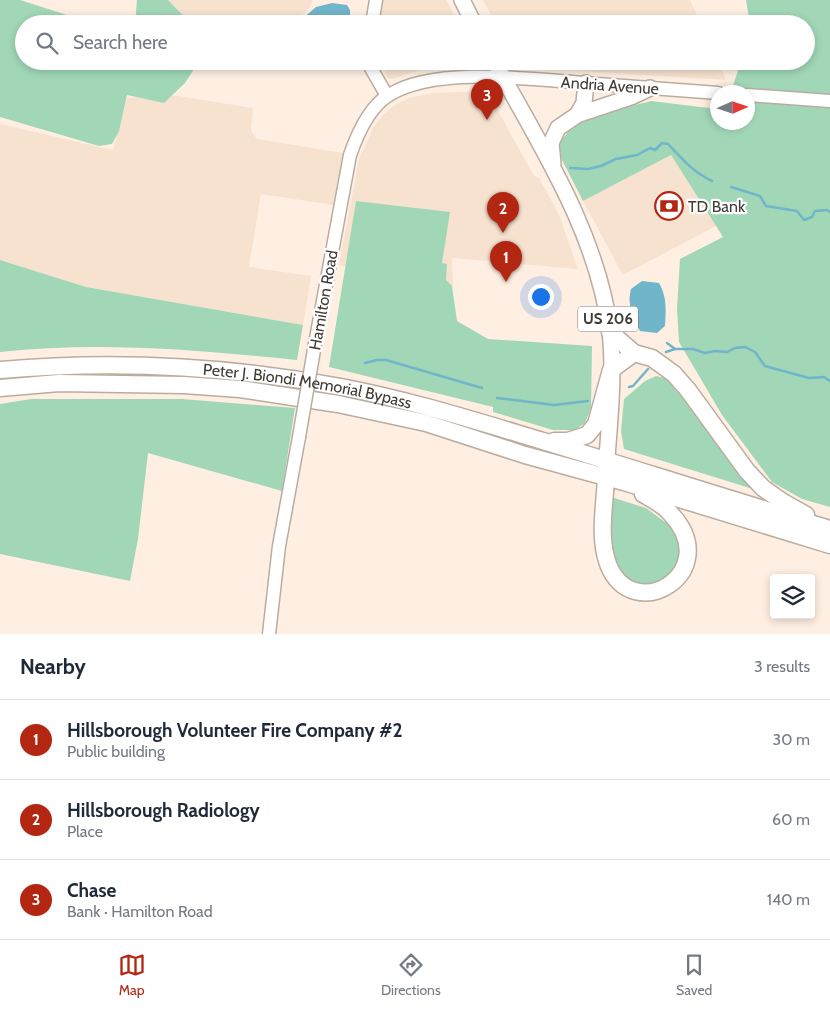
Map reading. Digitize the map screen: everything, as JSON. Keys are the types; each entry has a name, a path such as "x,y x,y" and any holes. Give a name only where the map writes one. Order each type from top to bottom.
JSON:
{"highway":[{"path":"610,332 634,353 652,358 674,374 688,390 747,471 763,488 782,502 830,529"},
{"path":"542,441 568,441 587,435 596,424 611,370 634,353"},
{"name":"Peter J. Biondi Memorial Bypass","path":"0,370 100,365 175,367 255,373 341,387 404,400 830,529"},
{"name":"Peter J. Biondi Memorial Bypass","path":"0,388 59,383 106,383 240,389 338,404 426,424 525,455 624,482"},
{"path":"606,477 603,544 609,566 615,577 623,585 640,592 658,591 668,587 684,569 687,545 683,532 670,512 624,482"},
{"path":"624,482 830,545"}],"main road":[{"path":"462,0 470,15"},
{"name":"US 206","path":"498,70 581,226 601,285 610,332 611,370 606,477"},
{"path":"578,115 584,103 586,83"},
{"path":"556,176 552,160 551,143 558,128 578,115 631,97 650,88"}],"street":[{"path":"374,15 376,0"},
{"path":"373,70 387,96"},
{"name":"Hamilton Road","path":"269,634 279,546 350,155 369,115 387,96 402,88 432,80 502,77"},
{"name":"Andria Avenue","path":"502,77 710,92"},
{"path":"755,96 830,101"}],"shaded area":[{"path":"166,0 313,0 308,10 302,15 178,15"},
{"path":"383,0 446,0 454,15 380,15"},
{"path":"483,0 690,0 697,15 491,15"},
{"path":"384,70 421,70 393,79 388,78"},
{"path":"566,70 722,70 726,80"},
{"path":"487,91 534,176 539,178 559,215 578,269 452,258 453,286 339,265 359,159 373,128 383,115 395,105 408,98 433,93"},
{"path":"166,94 253,108 251,131 257,139 343,153 333,205 261,194 249,267 311,276 303,325 86,287 0,260 0,124 113,150 127,98"},
{"path":"671,155 716,226 623,275 583,201"}],"green space":[{"path":"0,0 20,0 67,15 15,15 15,70 193,70 185,83 164,103 127,95 119,131 112,144 99,146 0,117"},
{"path":"137,0 168,0 182,15 136,15"},
{"path":"746,0 830,0 830,507 802,499 772,482 722,415 679,342 677,309 680,259 723,237 671,155 583,201 559,151 560,142 568,132 589,117 651,101 710,108 710,130 755,130 755,85 733,85 738,70 815,70 815,15 748,15"},
{"path":"356,201 450,212 442,263 447,264 446,280 452,286 457,321 488,339 592,346 591,408 585,423 575,430 553,430 493,412 493,407 329,367"},
{"path":"0,260 86,287 303,325 297,360 186,350 112,347 74,347 0,352"},
{"path":"656,376 665,378 756,490 624,449 621,431 624,399 645,381"},
{"path":"31,399 182,399 295,408 282,491 148,453 138,539 130,581 0,554 0,404"},
{"path":"611,497 646,508 665,522 669,520 682,537 678,572 648,588 622,577 607,543"}],"water":[{"path":"332,3 347,5 350,15 307,15 316,7"},
{"path":"642,281 659,283 665,299 665,326 657,333 640,331 631,310 631,289"}],"waterway":[{"path":"570,168 588,169 601,166 616,159 637,155 650,148 655,150 662,143 668,144 693,169 712,181"},
{"path":"731,187 760,196 766,206 797,211 804,220 812,217 815,211 827,210 830,212"},
{"path":"667,343 675,349"},
{"path":"666,352 675,349 693,349 705,353 715,351 727,352 735,348 745,347 755,352 765,366 809,378 824,377 830,381"},
{"path":"365,363 386,360 482,388"},
{"path":"629,387 633,386 648,369"},
{"path":"497,398 554,405 588,401"}],"place":[{"name":"Chase","path":"487,120"},
{"name":"TD Bank","path":"669,206"},
{"name":"Hillsborough Radiology","path":"503,233"},
{"name":"Hillsborough Volunteer Fire Company #2","path":"506,282"}]}
